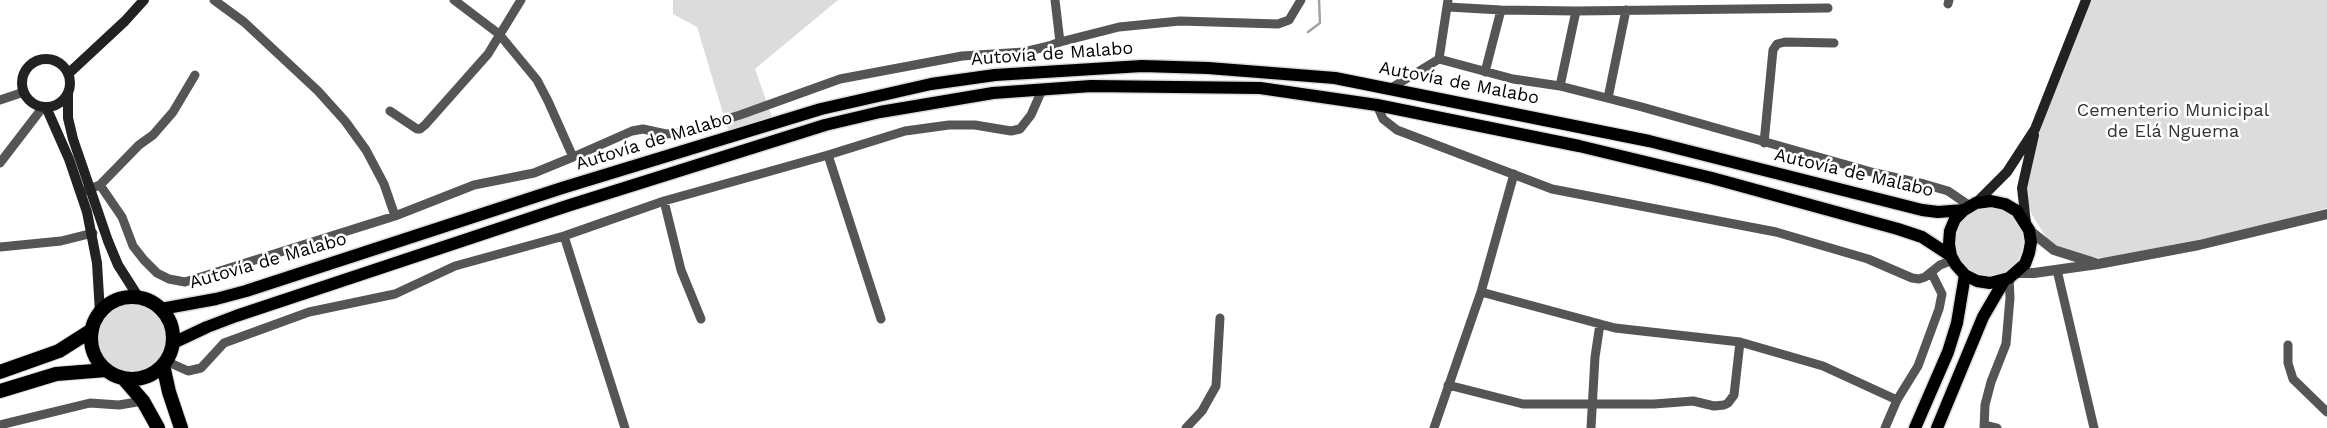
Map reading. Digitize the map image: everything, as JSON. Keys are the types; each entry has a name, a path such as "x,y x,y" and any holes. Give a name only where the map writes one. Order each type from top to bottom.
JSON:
{"highway":[{"path":"126,298 139,298 151,302 161,309 171,325 173,344 164,363 147,376 135,379 122,378 106,370 98,360 93,349 92,330 100,313 114,301 126,298"},
{"path":"0,372 59,351 92,330"},
{"path":"164,363 169,392 181,428"},
{"path":"0,391 56,374 106,370"},
{"path":"122,378 143,402 158,428"}],"main road":[{"path":"68,74 126,21 144,0"},
{"path":"1937,428 1953,394 1983,317 2010,278 2024,264 2029,253 2028,226 2022,188 2035,129 2086,0"},
{"path":"68,93 55,106 44,107 32,102 24,92 22,83 24,74 29,66 37,61 46,59 55,61 63,66 68,74 70,84 68,118 118,265 139,298"},
{"name":"Autovía de Malabo","path":"161,309 216,299 246,291 562,188 821,109 930,84 996,75 1142,66 1284,72 1335,78 1648,141 1922,210 1938,212 1970,206"},
{"name":"Autovía de Malabo","path":"173,344 207,327 236,316 568,206 825,125 880,112 992,93 1100,86 1260,88 1377,105 1579,146 1712,178 1898,229 1922,237 1952,258"},
{"path":"44,107 91,189 93,234 98,263 100,313"},
{"path":"2010,278 1984,282 1965,275 1952,258 1948,244 1950,231 1955,219 2007,172 2035,129"},
{"path":"1970,206 1991,201 2005,204 2017,211 2028,226"},
{"path":"1915,428 1948,352 1957,323 1965,275"}],"street":[{"path":"214,0 244,22 318,91 345,121 366,150 384,184 395,216"},
{"path":"454,0 499,34 537,80 573,157"},
{"path":"390,111 420,129 488,54 521,0"},
{"path":"1055,0 1060,42"},
{"path":"195,75 173,112 160,128 91,189 122,217 134,246 157,273 169,279 185,282 395,216 474,185 534,173 632,131 643,129 666,134 684,132 740,115 840,78 962,56 1038,50 1060,42 1119,27 1180,21 1278,24 1289,20 1301,0"},
{"path":"1641,0 1641,10"},
{"path":"1439,59 1448,3 1501,10 1576,11 1828,8"},
{"path":"1485,72 1501,10"},
{"path":"1608,98 1626,10"},
{"path":"1560,86 1576,11"},
{"path":"1764,143 1773,50 1777,44 1785,42 1834,43"},
{"path":"1391,88 1439,59 1513,79 1560,86 1608,98 1705,124 1764,143 1875,173 1924,184 1948,191 1970,206"},
{"path":"164,363 188,371 201,368 224,343 309,312 395,294 455,266 564,236 664,201 828,155 904,131 949,126 975,126 1011,131 1020,129 1031,116 1042,90"},
{"path":"0,100 24,92"},
{"path":"1377,105 1383,119 1397,130 1528,181 1564,192 1776,232 1868,259 1919,280 1952,258"},
{"path":"0,163 44,107"},
{"path":"828,155 881,319"},
{"path":"1434,428 1481,292 1514,174"},
{"path":"664,201 681,270 701,319"},
{"path":"1997,428 1984,426 1985,405 1991,382 2006,344 2010,278 2199,245 2327,214"},
{"path":"2028,226 2054,250 2098,264"},
{"path":"0,247 37,244 93,234"},
{"path":"564,236 625,428"},
{"path":"2057,270 2094,428"},
{"path":"1885,428 1897,400 1918,366 1932,333 1940,303 1940,287 1931,272"},
{"path":"1481,292 1615,328 1740,342 1823,366 1897,400"},
{"path":"1186,428 1202,411 1216,386 1220,318"},
{"path":"1591,428 1595,357 1600,324"},
{"path":"1448,385 1523,404 1654,404 1693,401 1714,406 1728,403 1734,394 1740,342"},
{"path":"2288,345 2288,363 2294,379 2327,412"},
{"path":"0,425 90,403 119,405 143,402"}],"green space":[{"path":"673,0 838,0 755,69 776,128 731,140 697,27 673,14"},
{"name":"Cementerio Municipal de Elá Nguema","path":"2091,0 2327,0 2327,208 2247,230 2105,258 2088,257 2060,248 2048,240 2032,215 2026,200 2025,184 2032,149"},
{"path":"1989,208 2002,211 2013,218 2020,229 2023,242 2020,255 2013,266 2002,273 1989,276 1976,273 1965,266 1958,255 1955,242 1958,229 1965,218 1976,211"},
{"path":"132,301 152,307 162,317 168,337 162,357 152,367 132,373 112,367 102,357 96,337 102,317 112,307"}],"waterway":[{"path":"1308,32 1320,23 1319,0"}]}
